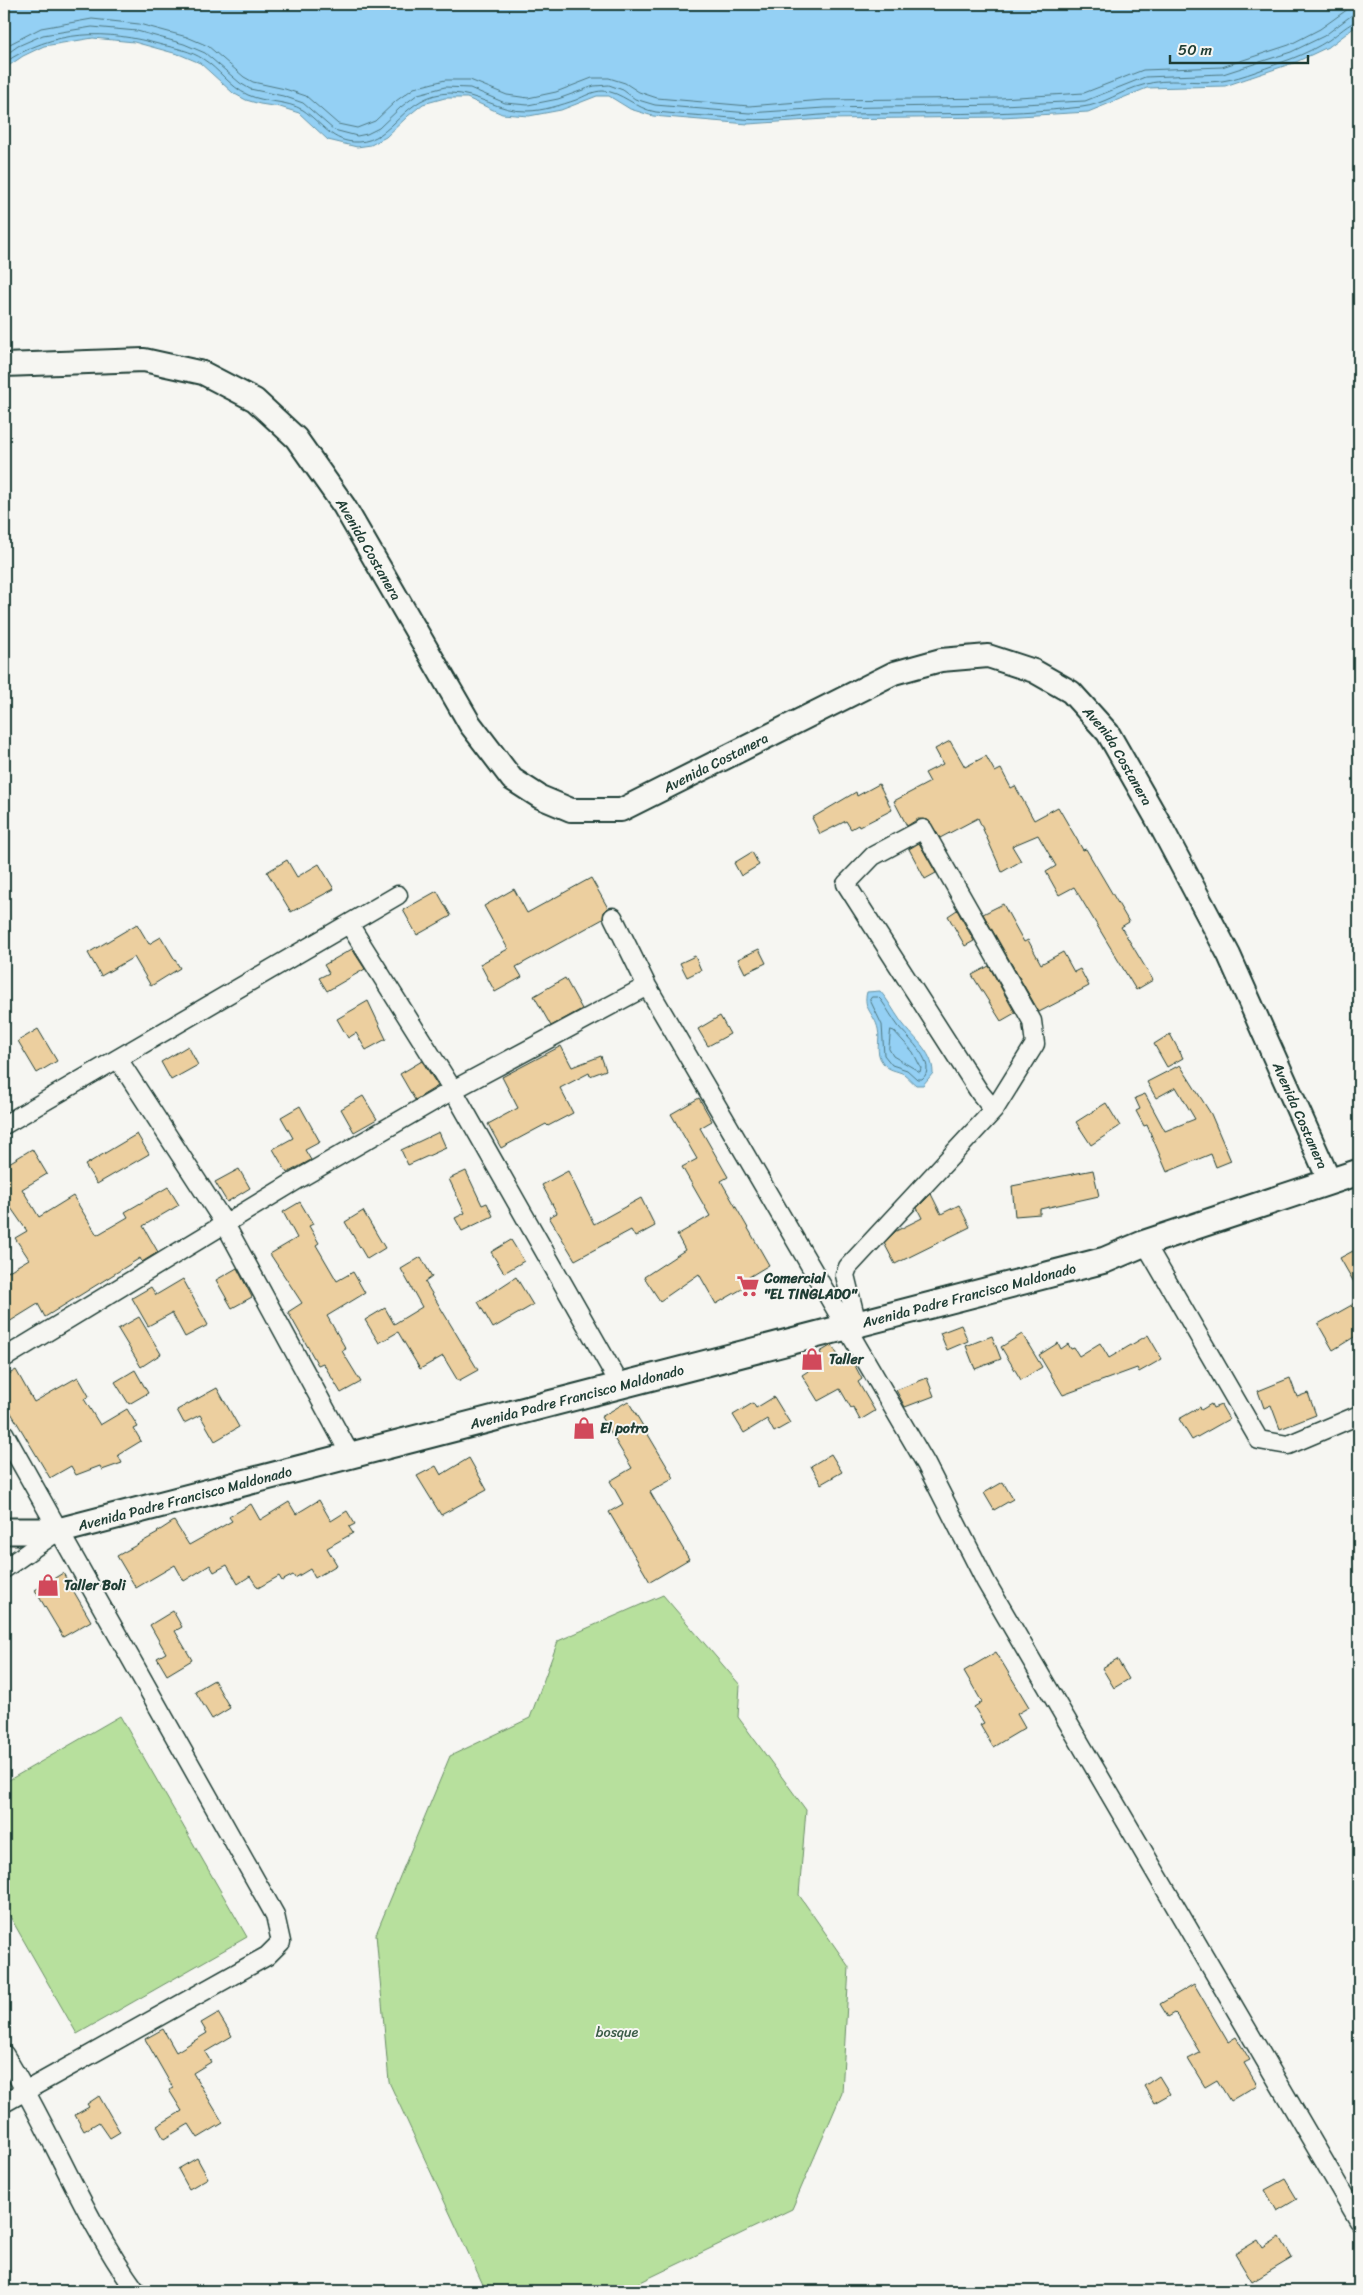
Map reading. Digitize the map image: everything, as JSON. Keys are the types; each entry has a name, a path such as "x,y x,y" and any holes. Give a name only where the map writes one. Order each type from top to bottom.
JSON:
{"main road":[{"name":"Avenida Padre Francisco Maldonado","path":"4,1531 55,1526 847,1318 1101,1246 1145,1243 1359,1172"},
{"name":"Avenida Padre Francisco Maldonado","path":"4,1520 55,1526 345,1445 614,1374 847,1318"}],"street":[{"name":"Avenida Costanera","path":"4,364 144,360 203,374 254,400 296,438 344,506 470,724 512,779 540,797 571,810 621,810 894,673 942,660 988,656 1034,671 1070,692 1108,733 1157,819 1230,955 1330,1182"},
{"path":"847,1318 845,1275 848,1267 994,1110 1034,1044 1032,1021 923,829 872,856 846,884 980,1093 994,1110"},
{"path":"4,1125 398,895"},
{"path":"612,917 647,986 782,1215 847,1318 926,1464 986,1582 1359,2221"},
{"path":"348,924 453,1090 614,1374"},
{"path":"4,1358 225,1224 453,1090 647,986"},
{"path":"118,1058 225,1224 345,1445"},
{"path":"1145,1243 1259,1440 1288,1445 1359,1415"},
{"path":"4,1433 275,1915 281,1942 267,1956 4,2102"},
{"path":"4,1569 55,1526"},
{"path":"4,2054 26,2090 113,2259 136,2291"}],"green space":[{"name":"bosque","path":"663,1595 740,1685 738,1717 806,1810 799,1895 849,1967 842,2093 792,2209 624,2290 486,2291 389,2082 376,1934 450,1756 530,1718 558,1641"},
{"path":"120,1716 247,1937 77,2034 4,1906 4,1783"}],"water":[{"path":"4,4 1359,4 1359,24 1330,46 1296,62 1225,86 1147,88 1088,112 1002,117 825,119 748,124 653,116 630,109 609,96 597,96 561,110 529,116 502,114 467,98 445,98 423,104 386,137 371,145 357,147 328,140 299,113 246,100 233,93 200,63 181,55 134,42 93,38 44,46 23,56 4,69"},
{"path":"880,991 930,1058 933,1073 923,1085 916,1085 904,1074 888,1068 880,1059 878,1029 867,1007 866,998 867,992"}],"building":[{"path":"950,741 965,767 986,756 995,772 1001,769 1011,788 1015,786 1034,820 1058,807 1083,850 1086,849 1129,922 1121,927 1153,980 1136,990 1074,887 1059,895 1046,872 1056,866 1038,835 1012,846 1021,861 1002,872 978,818 940,838 928,820 918,819 907,826 894,801 930,782 925,773 943,764 935,749"},
{"path":"879,784 892,810 859,827 858,825 851,829 846,821 820,834 812,818 856,792 857,796"},
{"path":"919,843 936,873 925,879 909,849"},
{"path":"752,852 759,865 741,876 734,863"},
{"path":"287,860 297,877 319,864 334,889 291,912 267,872"},
{"path":"591,878 608,908 604,912 603,919 516,967 522,977 495,992 480,964 508,949 484,906 514,889 527,913"},
{"path":"437,891 451,916 417,935 403,910"},
{"path":"1003,904 1024,942 1028,940 1041,964 1063,952 1074,972 1080,969 1089,986 1039,1012 983,914"},
{"path":"957,910 974,941 965,946 948,916"},
{"path":"137,924 149,944 161,937 180,968 151,986 134,957 101,976 88,953"},
{"path":"352,949 365,969 327,991 319,978 329,973 324,965"},
{"path":"759,949 766,963 745,973 738,959"},
{"path":"695,956 701,970 687,977 680,963"},
{"path":"989,966 1015,1013 1001,1021 972,975"},
{"path":"565,978 582,1009 551,1026 534,996"},
{"path":"368,1001 386,1039 366,1050 356,1033 348,1038 337,1019"},
{"path":"720,1016 730,1034 708,1046 698,1029"},
{"path":"38,1029 57,1061 37,1073 18,1041"},
{"path":"1170,1034 1183,1058 1167,1067 1154,1044"},
{"path":"188,1046 198,1065 171,1080 161,1062"},
{"path":"561,1046 572,1067 601,1056 606,1070 590,1076 589,1073 560,1088 573,1113 548,1126 546,1124 501,1148 488,1124 518,1108 502,1077"},
{"path":"422,1061 438,1086 415,1100 400,1074"},
{"path":"1180,1065 1211,1114 1231,1161 1216,1167 1211,1154 1167,1172 1147,1125 1144,1126 1136,1111 1140,1109 1135,1098 1145,1094 1165,1131 1195,1119 1176,1087 1156,1098 1147,1082"},
{"path":"363,1096 377,1119 354,1132 341,1109"},
{"path":"699,1098 712,1121 700,1128 728,1177 721,1181 769,1265 744,1280 747,1286 716,1304 699,1274 660,1301 644,1277 685,1250 677,1235 710,1216 682,1167 697,1159 671,1114"},
{"path":"1106,1103 1120,1126 1091,1145 1076,1122"},
{"path":"300,1106 320,1142 305,1150 311,1160 287,1173 273,1149 293,1138 281,1117"},
{"path":"439,1132 446,1148 408,1165 401,1150"},
{"path":"137,1134 149,1154 97,1184 85,1165"},
{"path":"32,1149 47,1174 22,1189 39,1217 73,1196 97,1235 128,1217 125,1212 168,1187 179,1205 143,1226 158,1252 142,1262 140,1258 45,1317 38,1304 4,1325 4,1274 29,1259 15,1238 27,1231 11,1208 4,1212 4,1166"},
{"path":"239,1169 250,1188 227,1202 215,1182"},
{"path":"1093,1170 1099,1196 1040,1209 1040,1214 1015,1216 1012,1186"},
{"path":"466,1171 482,1205 487,1203 493,1216 462,1231 455,1218 465,1213 449,1179"},
{"path":"568,1171 594,1224 641,1198 655,1226 635,1237 631,1230 575,1260 549,1217 557,1213 542,1185"},
{"path":"931,1194 941,1214 959,1205 970,1227 895,1264 884,1243 896,1231 922,1218 917,1208"},
{"path":"300,1202 313,1224 309,1226 319,1243 316,1245 337,1281 353,1272 365,1293 327,1316 346,1349 342,1351 361,1382 341,1393 323,1363 318,1365 288,1312 302,1303 270,1254 297,1238 283,1212"},
{"path":"363,1211 385,1248 367,1259 345,1222"},
{"path":"511,1240 524,1261 504,1273 491,1252"},
{"path":"1353,1251 1359,1262 1359,1291 1340,1258"},
{"path":"421,1257 432,1277 425,1282 478,1370 458,1381 443,1356 420,1369 398,1332 379,1343 365,1320 385,1308 394,1324 422,1307 401,1269"},
{"path":"237,1268 252,1297 232,1308 216,1280"},
{"path":"516,1277 533,1305 493,1328 478,1302"},
{"path":"183,1279 208,1325 185,1337 172,1313 148,1326 132,1298 151,1287 156,1295"},
{"path":"1359,1301 1359,1334 1333,1350 1318,1324"},
{"path":"139,1317 161,1354 141,1367 118,1329"},
{"path":"961,1325 968,1341 947,1350 940,1333"},
{"path":"1022,1334 1042,1367 1021,1380 1001,1347"},
{"path":"1148,1335 1162,1359 1139,1372 1137,1368 1063,1395 1039,1355 1058,1343 1061,1349 1068,1344 1071,1349 1074,1348 1079,1356 1100,1343 1109,1358"},
{"path":"992,1336 1001,1359 975,1369 966,1346"},
{"path":"832,1345 840,1359 846,1355 850,1361 852,1360 862,1379 858,1382 875,1411 860,1420 840,1389 818,1401 802,1375 816,1366 814,1363 823,1358 820,1352"},
{"path":"16,1370 34,1402 78,1377 89,1396 84,1399 100,1425 127,1409 138,1427 134,1429 141,1441 118,1455 122,1463 102,1470 100,1466 76,1475 71,1466 50,1478 4,1401 4,1377"},
{"path":"135,1370 148,1393 129,1404 115,1382"},
{"path":"927,1378 934,1396 905,1407 896,1390"},
{"path":"1290,1378 1297,1397 1308,1393 1316,1415 1280,1429 1271,1405 1264,1408 1258,1391"},
{"path":"217,1388 239,1427 215,1441 200,1415 184,1423 177,1410"},
{"path":"774,1397 790,1423 774,1432 767,1419 744,1433 733,1415 753,1403 756,1408"},
{"path":"628,1401 674,1478 650,1492 689,1559 650,1582 609,1512 623,1504 610,1481 632,1468 601,1417"},
{"path":"1211,1404 1213,1408 1221,1405 1229,1419 1192,1440 1179,1419 1200,1407 1201,1410"},
{"path":"831,1454 842,1472 821,1484 811,1466"},
{"path":"469,1458 487,1490 441,1515 417,1476 436,1466 441,1475"},
{"path":"1003,1482 1013,1499 994,1510 984,1493"},
{"path":"319,1500 331,1521 347,1511 355,1524 349,1527 353,1533 327,1548 337,1565 315,1578 310,1569 295,1578 293,1575 282,1581 279,1576 258,1588 250,1576 238,1584 227,1565 214,1572 210,1565 184,1581 175,1565 136,1588 117,1556 158,1533 174,1521 189,1545 232,1521 229,1517 251,1504 260,1520 289,1502 296,1514"},
{"path":"63,1573 91,1621 63,1637 35,1590"},
{"path":"173,1611 182,1627 175,1631 192,1660 167,1675 157,1658 166,1653 150,1625"},
{"path":"996,1652 1029,1707 1017,1714 1025,1728 993,1747 980,1725 984,1723 974,1707 982,1702 964,1671"},
{"path":"1117,1659 1129,1679 1114,1688 1102,1668"},
{"path":"214,1680 230,1708 212,1719 195,1691"},
{"path":"1194,1984 1228,2042 1236,2037 1250,2060 1244,2063 1257,2085 1230,2101 1217,2080 1205,2087 1188,2059 1200,2053 1178,2016 1175,2013 1168,2017 1160,2004"},
{"path":"218,2013 232,2036 205,2052 211,2062 193,2073 223,2123 198,2138 189,2124 164,2139 157,2126 182,2111 169,2090 173,2088 145,2039 163,2029 176,2052 207,2033 201,2023"},
{"path":"1159,2076 1170,2094 1154,2103 1144,2086"},
{"path":"99,2096 120,2132 110,2138 99,2122 84,2131 75,2115 89,2107 87,2104"},
{"path":"197,2158 208,2178 189,2189 178,2169"},
{"path":"1285,2179 1297,2199 1277,2211 1265,2190"},
{"path":"1280,2237 1292,2258 1252,2282 1235,2254 1258,2240 1263,2248"}],"place":[{"name":"Comercial \"EL TINGLADO\"","path":"748,1286"},
{"name":"Taller","path":"812,1359"},
{"name":"El potro","path":"584,1428"},
{"name":"Taller Boli","path":"48,1585"}]}
